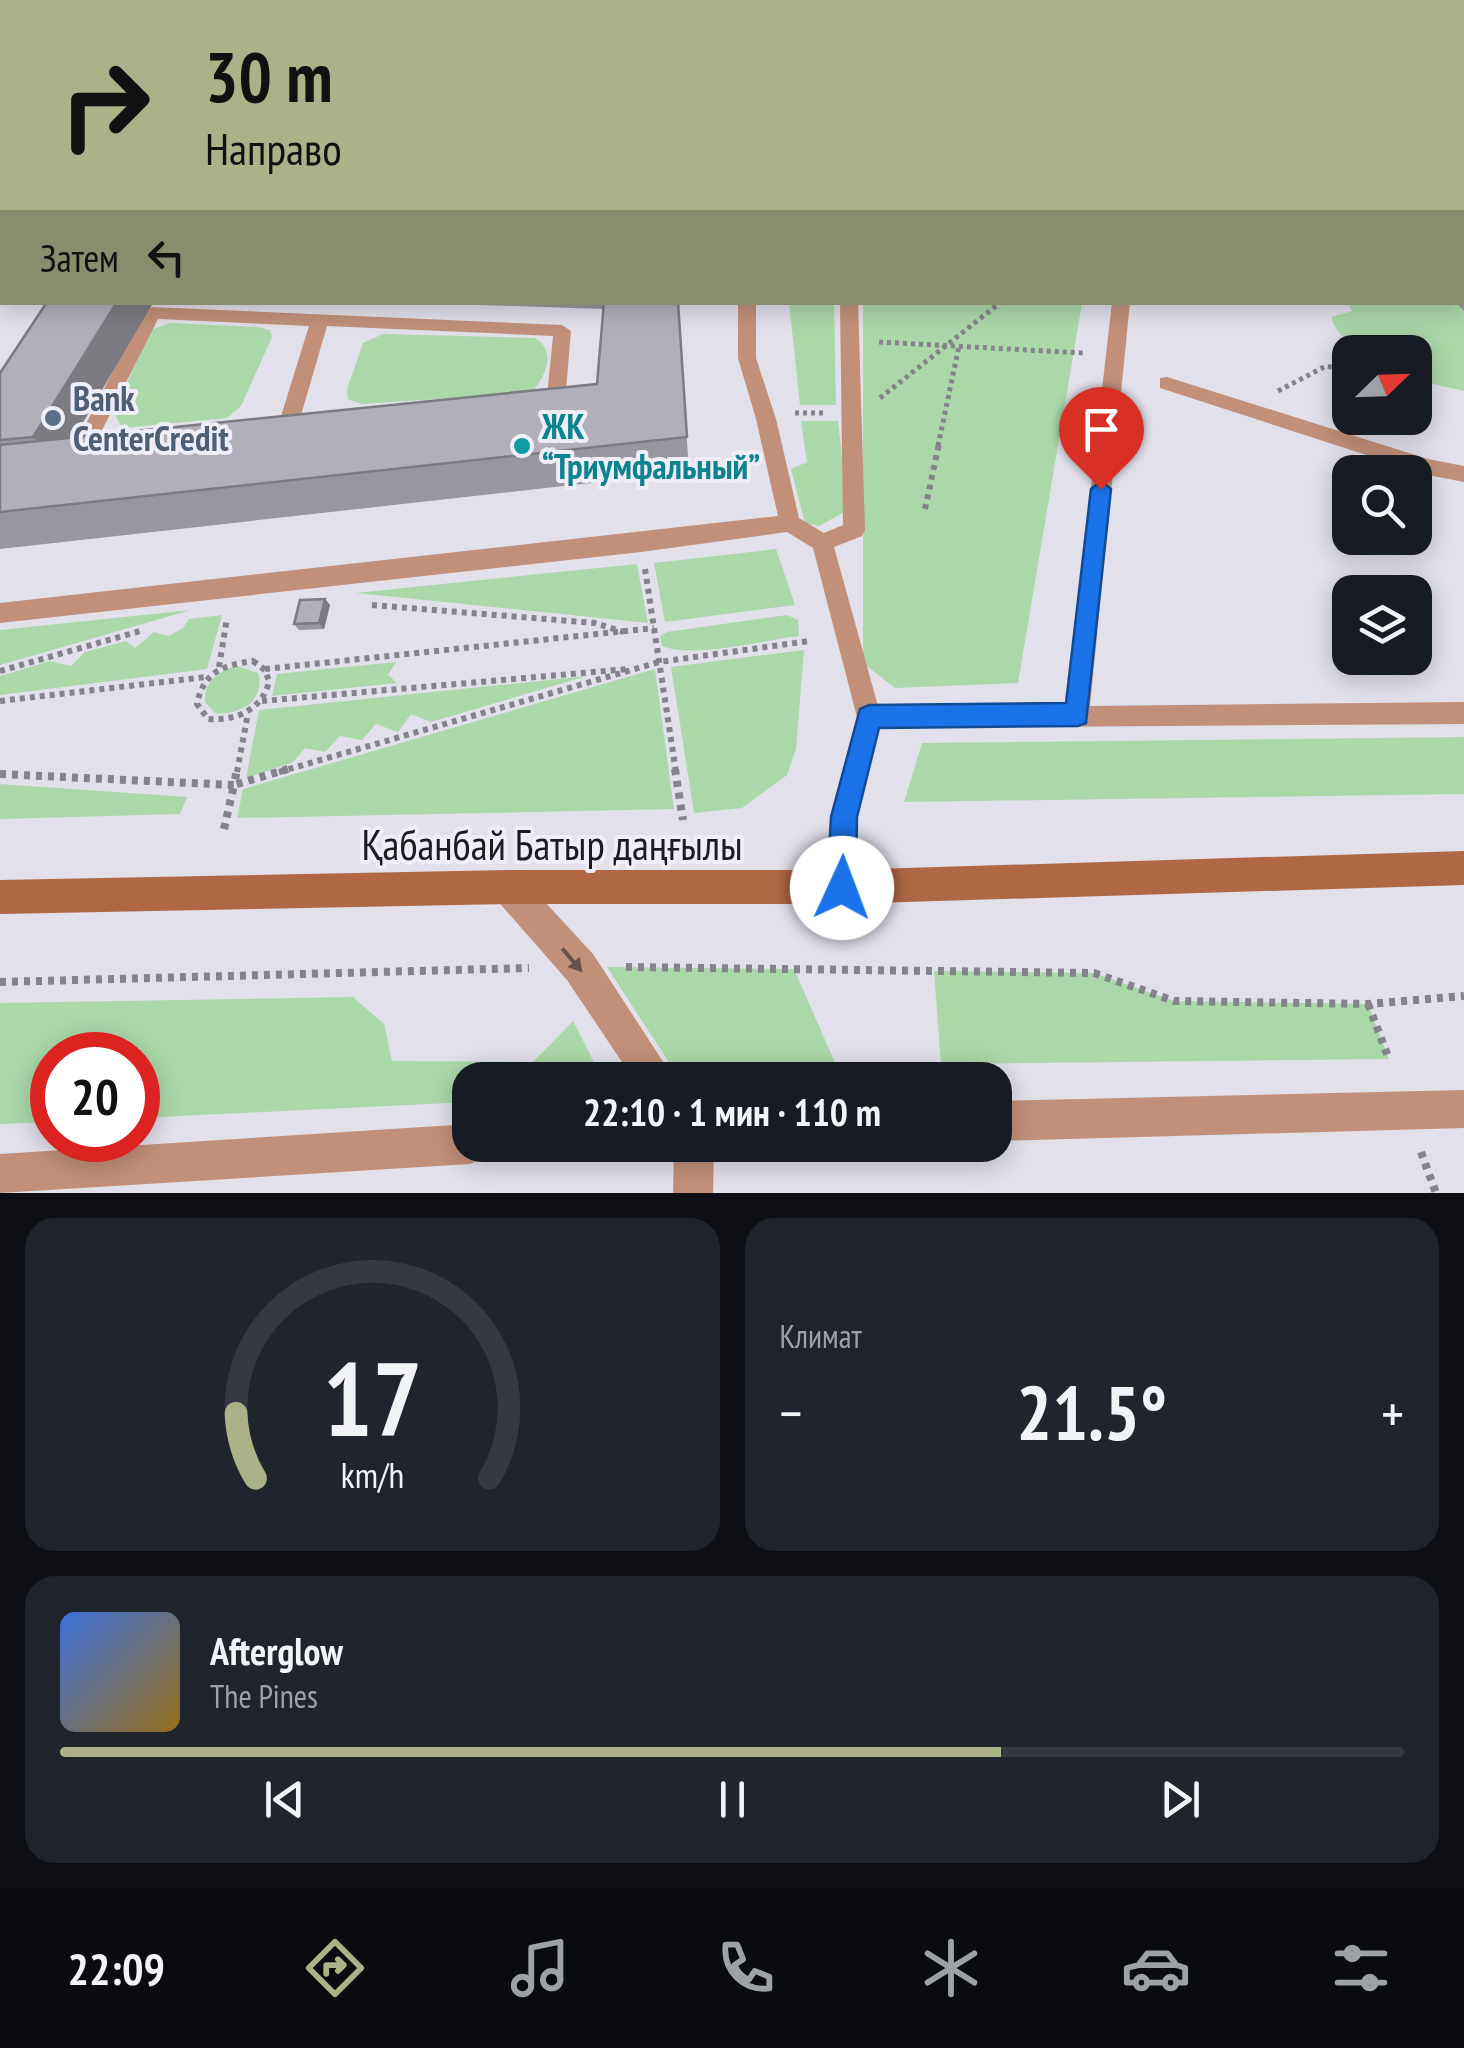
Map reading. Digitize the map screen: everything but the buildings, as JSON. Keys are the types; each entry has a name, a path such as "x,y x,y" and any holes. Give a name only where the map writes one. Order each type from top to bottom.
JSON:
{"main road":[{"name":"Қабанбай Батыр даңғылы","path":"0,897 508,888 842,888 1464,868"}],"street":[{"path":"508,888 580,968 644,1062"},
{"path":"1012,1122 1464,1109"},
{"path":"0,1174 452,1145"},
{"path":"693,1193 694,1162"}],"lane":[{"path":"747,305 747,358 790,522"},
{"path":"822,543 854,530 849,305"},
{"path":"1078,715 1121,305"},
{"path":"82,451 152,313 562,331 556,402 519,406"},
{"path":"288,429 320,320"},
{"path":"1167,383 1428,467 1464,474"},
{"path":"0,614 641,543 790,522 822,543 869,717 844,817 842,888"},
{"path":"869,717 1218,718 1464,712"}],"path":[{"path":"764,412 859,414 997,305"},
{"path":"862,341 1082,353"},
{"path":"925,509 959,346"},
{"path":"1266,414 1278,391 1326,366 1332,367"},
{"path":"641,543 684,820"},
{"path":"353,604 595,623 624,632"},
{"path":"216,612 228,611 219,667"},
{"path":"0,671 153,627"},
{"path":"265,669 654,628"},
{"path":"0,774 234,786 659,662 810,641"},
{"path":"253,660 265,669 269,680 261,700 248,712 218,722 200,713 197,694 219,667 253,660"},
{"path":"261,700 634,669"},
{"path":"0,701 208,677"},
{"path":"224,829 248,712"},
{"path":"0,982 580,968 1094,973 1174,1001 1368,1004 1464,996"},
{"path":"1368,1004 1389,1058"},
{"path":"1421,1152 1436,1193"}],"green space":[{"path":"789,305 834,305 836,405 800,405"},
{"path":"863,305 1082,305 1018,683 895,688 863,663"},
{"path":"1349,305 1464,305 1464,391 1432,384 1432,335 1342,335 1331,317 1352,311"},
{"path":"170,323 258,327 270,330 272,337 241,406 227,418 122,428 114,412 151,330"},
{"path":"383,334 535,338 546,350 547,365 531,393 361,404 348,399 347,389 363,343"},
{"path":"801,421 838,421 848,510 819,526 805,523 791,469 807,462"},
{"path":"776,549 795,605 665,622 654,563"},
{"path":"637,564 648,623 356,593"},
{"path":"191,610 0,665 0,630"},
{"path":"222,615 207,669 0,695 0,676 50,661 71,666 85,652 126,641 135,648 154,632 169,636 189,619"},
{"path":"787,615 798,620 799,636 710,650 662,646 660,636 667,632"},
{"path":"804,650 796,749 787,775 742,808 694,813 671,667"},
{"path":"396,662 388,675 397,683 272,696 277,674"},
{"path":"237,666 258,673 255,698 242,709 215,713 205,702 207,688 219,674"},
{"path":"655,669 674,809 237,818 243,789"},
{"path":"587,676 431,722 411,714 398,732 376,724 362,740 340,736 325,752 305,748 293,762 246,778 259,710"},
{"path":"1464,737 1464,794 904,802 922,743"},
{"path":"0,784 187,797 180,814 0,819"},
{"path":"607,967 794,969 835,1062 669,1062"},
{"path":"934,971 1094,973 1174,1001 1368,1004 1389,1059 1012,1063 941,1062"},
{"path":"353,997 384,1024 392,1061 533,1062 452,1062 452,1103 160,1117 160,1032 30,1032 30,1123 0,1124 0,1003"},
{"path":"573,1021 594,1062 533,1062"}],"place":[{"name":"Bank CenterCredit","path":"53,418"},
{"name":"ЖК “Триумфальный”","path":"522,446"}],"route":[{"path":"842,888 844,817 869,717 1078,715 1101,489"}]}
